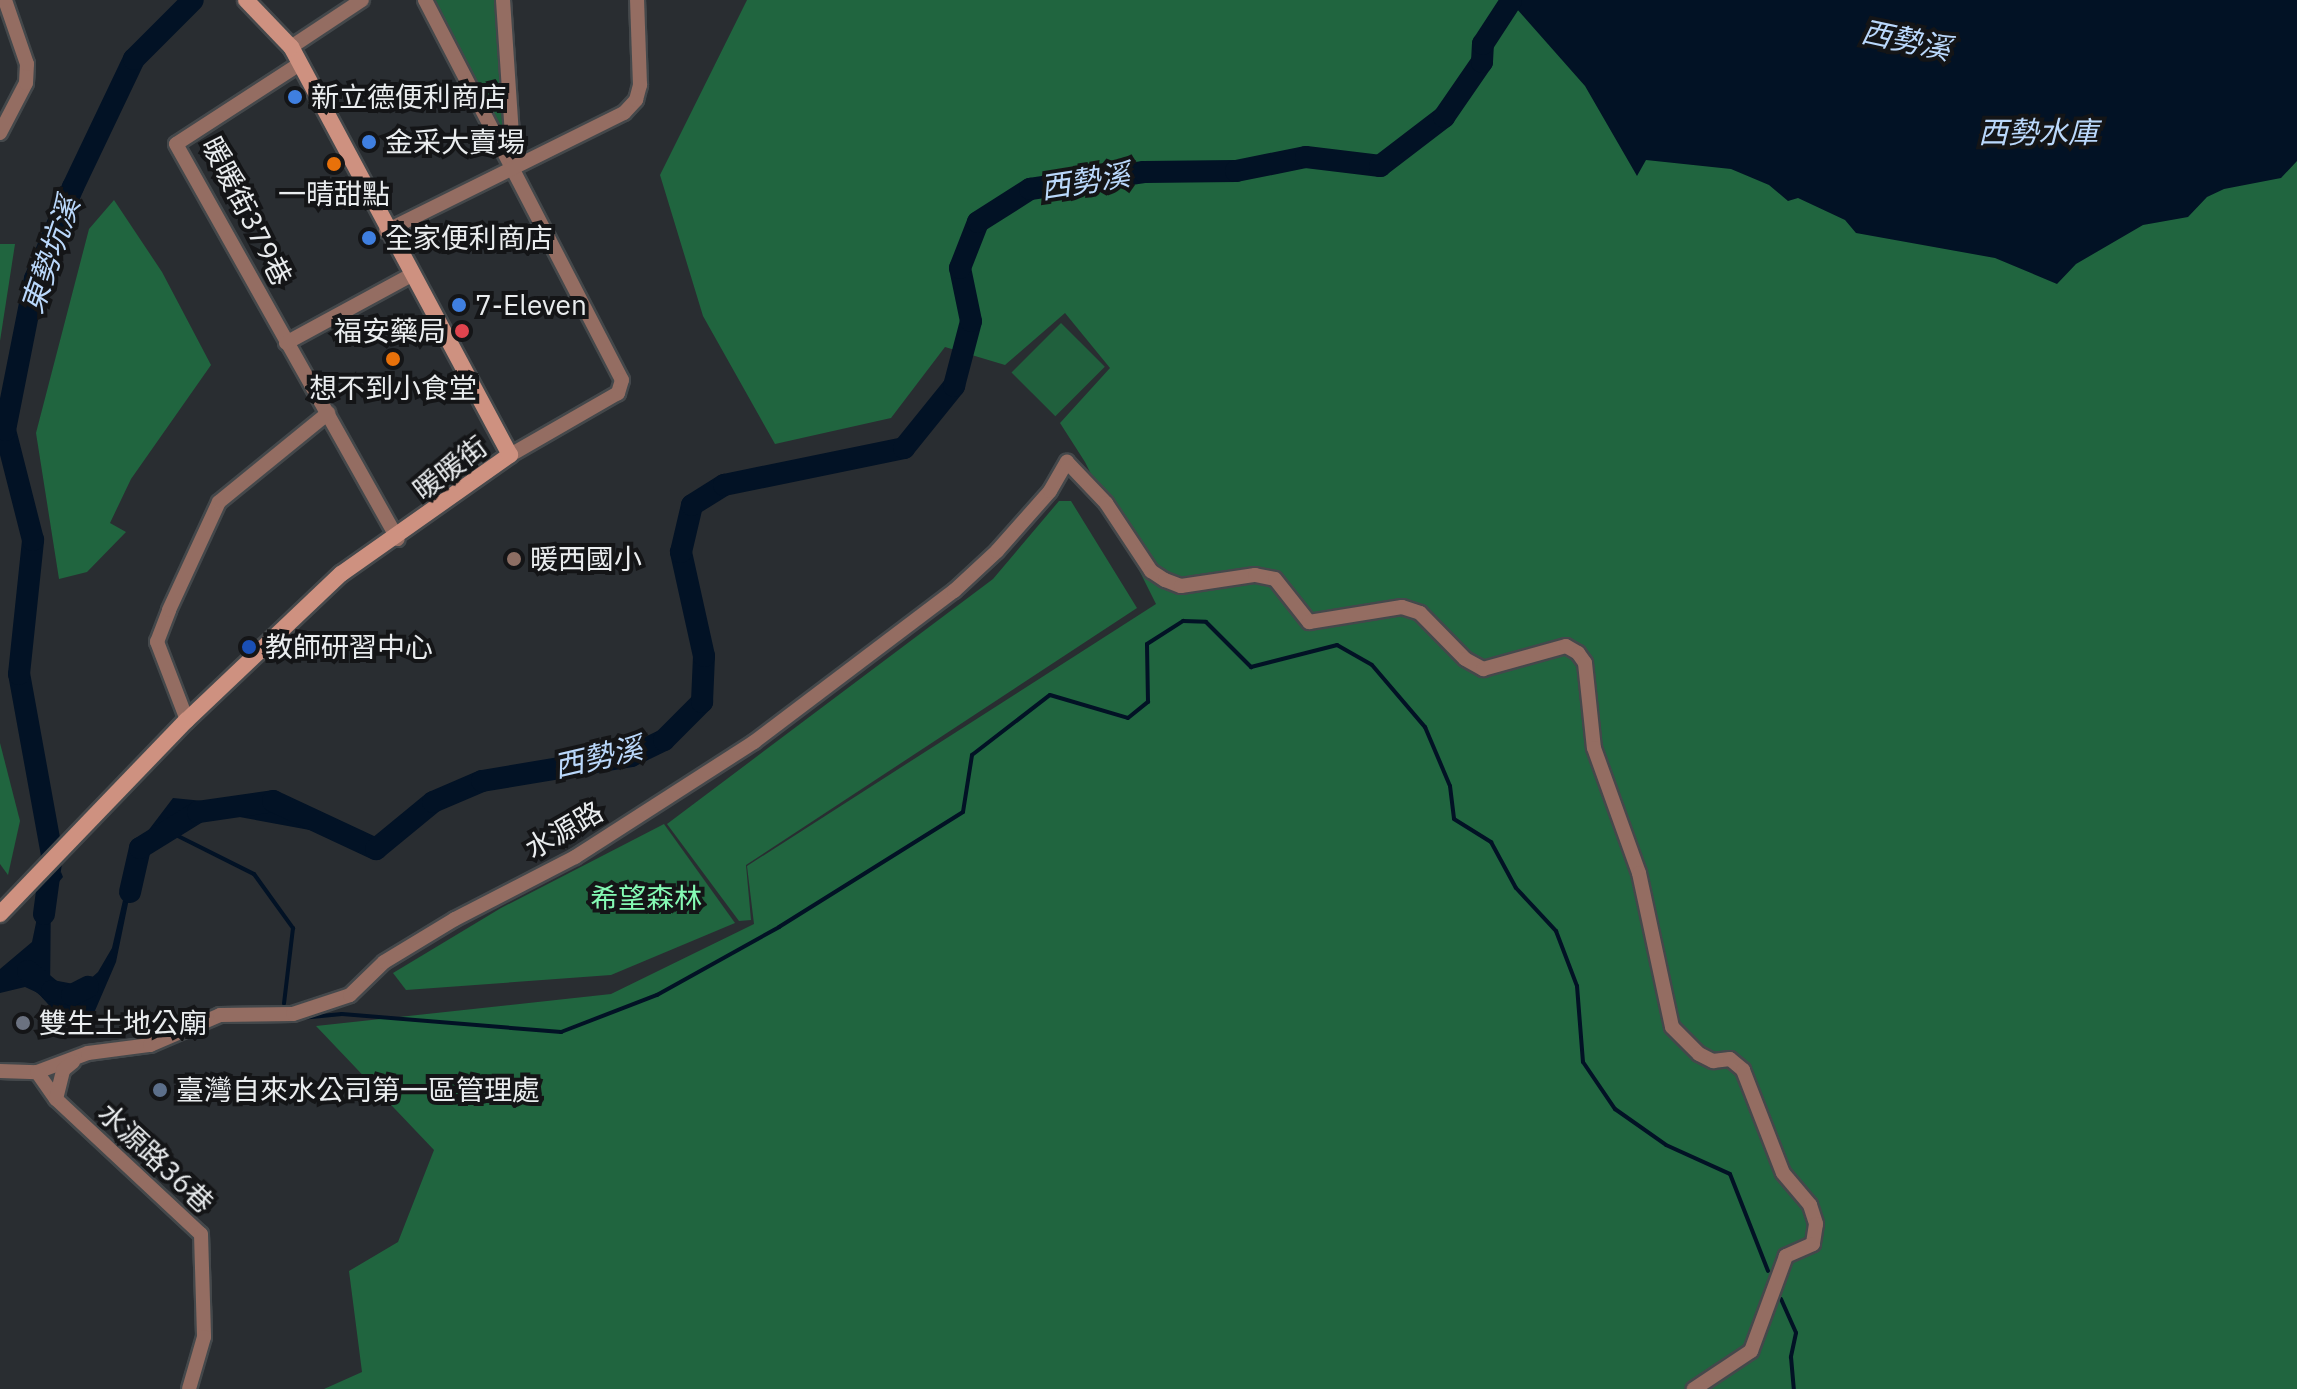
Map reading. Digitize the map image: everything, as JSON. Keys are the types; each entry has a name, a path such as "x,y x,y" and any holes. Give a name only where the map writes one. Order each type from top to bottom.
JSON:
{"street":[{"path":"0,133 26,83 27,64 5,0"},
{"path":"291,47 362,0"},
{"path":"425,0 622,380 618,393 510,455"},
{"path":"503,0 514,168"},
{"path":"386,231 624,113 636,100 637,0"},
{"name":"暖暖街","path":"0,914 187,720 341,574 398,539 510,455 386,231 291,47 248,1"},
{"name":"暖暖街379巷","path":"298,65 176,144 398,539"},
{"path":"286,343 411,275"},
{"path":"187,720 157,642 175,596 219,502 328,413"},
{"name":"水源路","path":"0,1071 37,1072 88,1053 150,1045 220,1015 293,1014 350,995 384,962 455,919 575,857 754,742 965,581 1050,491 1067,462 1106,503 1151,571 1165,580 1181,586 1255,575 1275,579 1309,622 1402,607 1420,613 1465,659 1483,669 1566,646 1578,653 1585,663 1594,748 1639,873 1672,1027 1699,1054 1713,1061 1730,1059 1743,1070 1783,1173 1810,1205 1816,1224 1813,1244 1786,1256 1751,1351 1694,1389"},
{"path":"56,1099 63,1070 88,1053"},
{"name":"水源路36巷","path":"37,1072 56,1099 201,1234 204,1337 189,1389"}],"green space":[{"path":"433,0 495,0 506,141"},
{"path":"747,0 2297,0 2297,1389 324,1389 362,1372 349,1271 398,1242 434,1150 316,1026 611,994 754,924 747,866 1156,604 1085,462 1060,423 1110,368 1065,313 1005,365 945,347 891,418 775,444 703,316 660,175"},
{"path":"114,200 162,272 211,365 131,479 110,523 126,532 87,572 59,579 36,433 89,229"},
{"path":"0,244 15,244 0,341"},
{"path":"1061,323 1105,367 1055,416 1012,372"},
{"path":"1059,501 1071,501 1137,608 746,865 751,920 739,921 667,824 993,579"},
{"path":"0,743 20,821 8,875 0,864"},
{"name":"希望森林","path":"664,824 735,923 611,975 406,990 393,973 501,908"}],"water":[{"name":"西勢水庫","path":"1509,0 2297,0 2297,161 2281,178 2224,189 2207,197 2188,217 2143,225 2076,264 2057,284 1995,258 1856,233 1845,220 1798,198 1788,201 1769,185 1731,169 1646,160 1637,176 1585,86"},
{"path":"173,798 323,813 315,831 223,814 140,845 116,962 94,1013 65,1023 38,993 25,987 0,993 0,969 32,942 42,894 61,872 63,877 51,891 50,994 78,990 98,972 112,948 135,848"}],"waterway":[{"name":"東勢坑溪","path":"44,914 52,855 19,674 33,540 5,430 35,279 73,187 134,59 193,0"},
{"name":"西勢溪","path":"130,892 140,848 198,812 273,801 376,849 433,802 482,781 631,756 664,740 702,702 704,656 681,552 692,505 724,485 904,448 954,386 971,321 960,268 978,222 1030,189 1144,172 1236,171 1306,157 1380,166 1444,117 1482,62 1483,44 1511,1"},
{"path":"301,1018 342,1014 561,1032 657,995 779,927 963,812 972,755 1050,695 1128,718 1148,702 1147,644 1183,621 1206,622 1251,667 1337,645 1372,665 1425,727 1450,786 1454,819 1491,842 1516,888 1556,931 1577,986 1583,1062 1615,1109 1666,1145 1730,1174 1768,1271"},
{"path":"170,832 254,874 293,928 284,1003"},
{"name":"西勢溪","path":"28,971 52,991 72,995 88,987"},
{"path":"1781,1299 1796,1333 1791,1357 1794,1389"}],"place":[{"name":"新立德便利商店","path":"295,97"},
{"name":"金采大賣場","path":"369,142"},
{"name":"一晴甜點","path":"334,164"},
{"name":"全家便利商店","path":"369,238"},
{"name":"7-Eleven","path":"459,305"},
{"name":"福安藥局","path":"462,331"},
{"name":"想不到小食堂","path":"393,359"},
{"name":"暖西國小","path":"514,559"},
{"name":"教師研習中心","path":"249,647"},
{"name":"雙生土地公廟","path":"23,1023"},
{"name":"臺灣自來水公司第一區管理處","path":"160,1090"}]}
